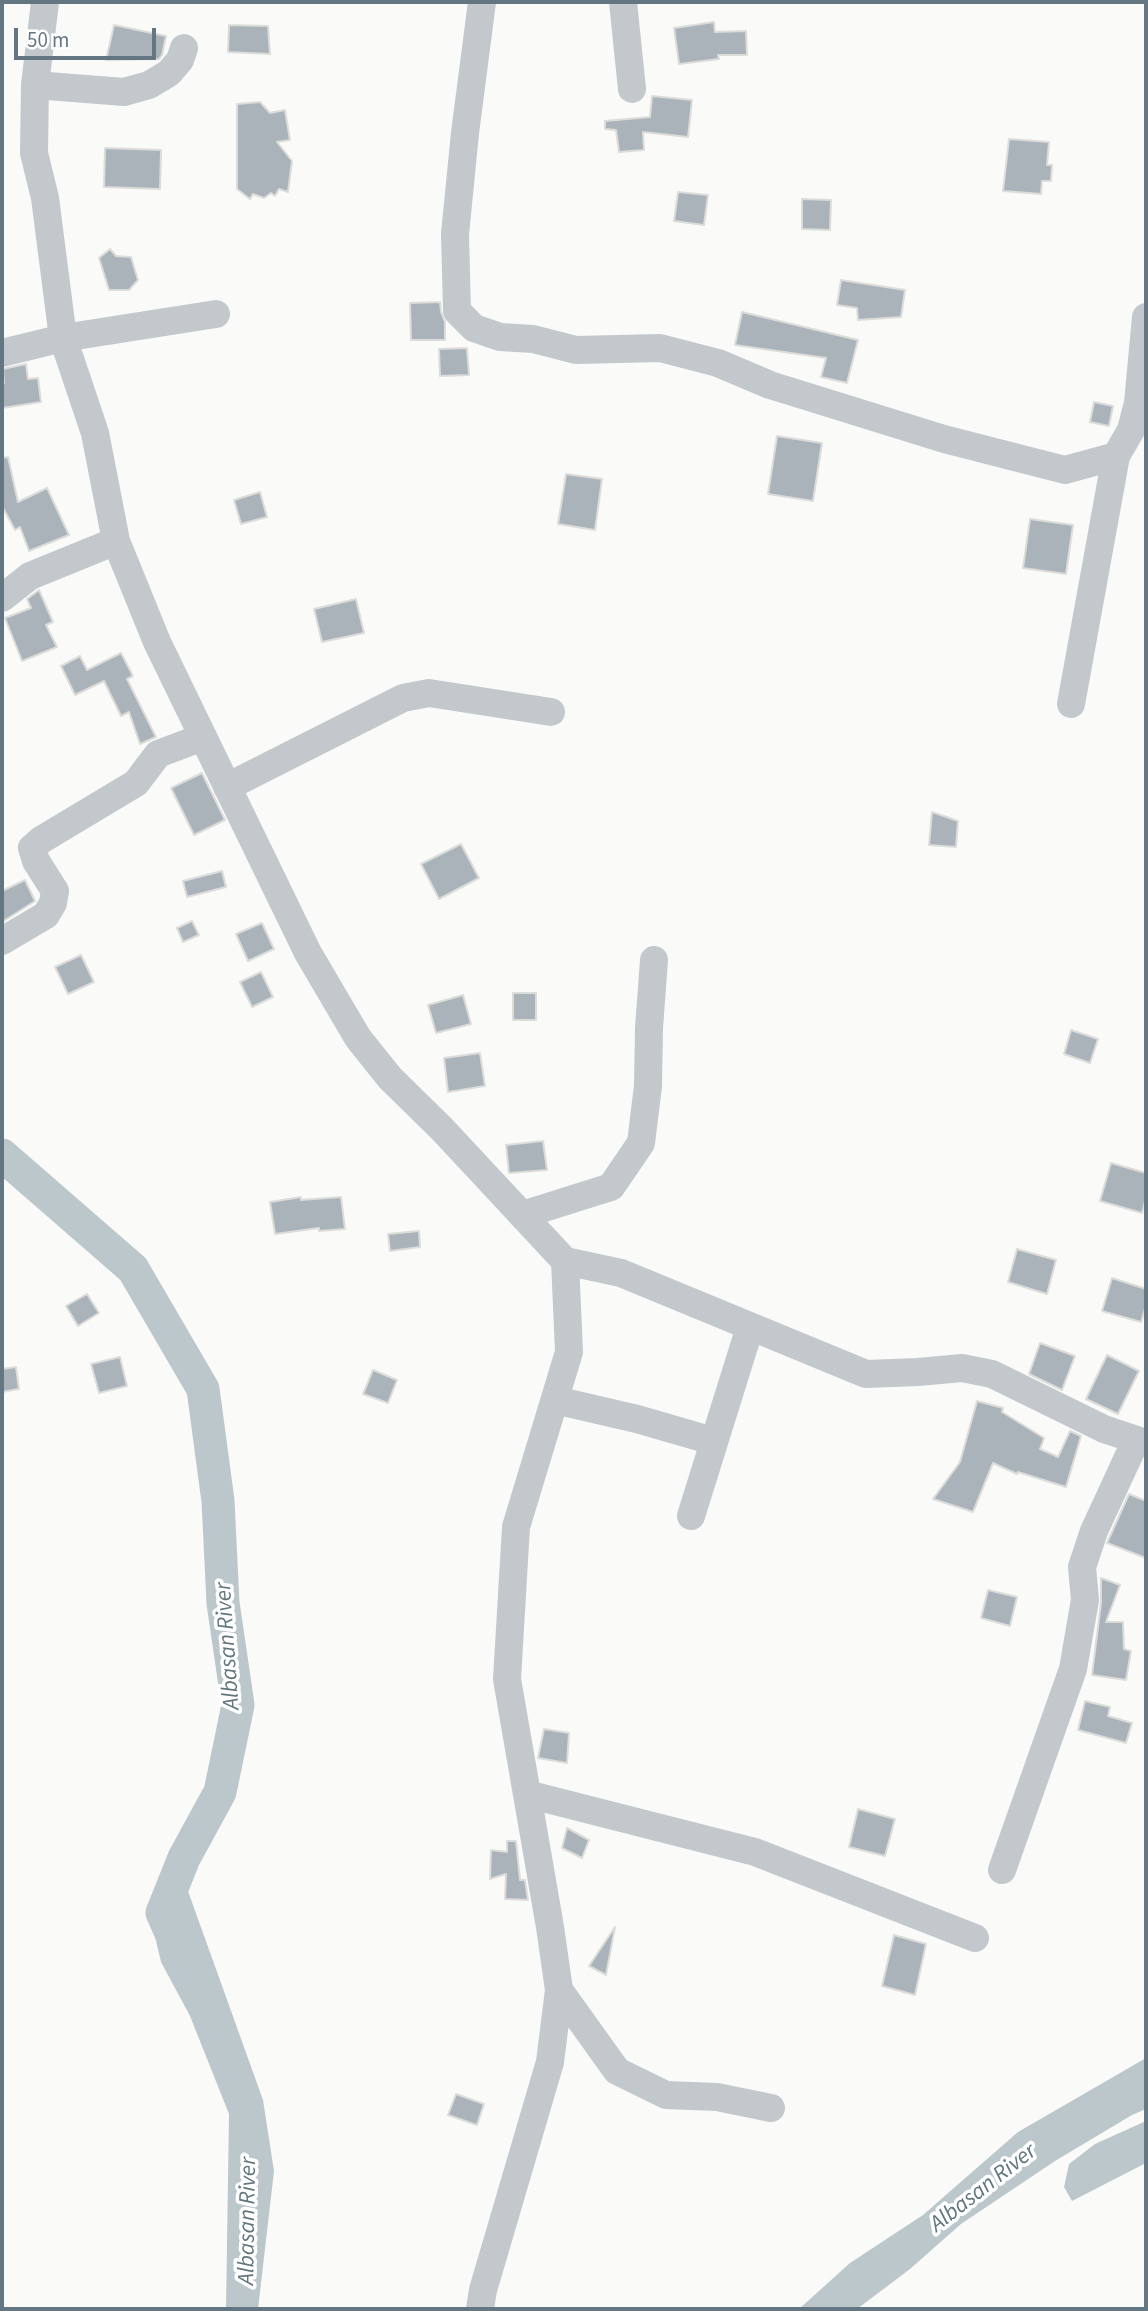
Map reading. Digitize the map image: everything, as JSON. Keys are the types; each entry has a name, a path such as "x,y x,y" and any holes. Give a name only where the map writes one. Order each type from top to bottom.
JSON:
{"street":[{"path":"45,2 35,85 34,153 46,198 63,338 95,433 116,541 157,642 202,737 308,953 358,1038 390,1079 442,1129 565,1261 621,1273 866,1374 962,1368 992,1374 1104,1429 1141,1442 1094,1531 1082,1567 1085,1600 1073,1669 1002,1870"},
{"path":"482,2 455,234 457,311 474,328 500,337 533,339 576,350 660,348 718,363 770,385 944,439 1065,470 1116,456"},
{"path":"623,2 632,89"},
{"path":"35,85 124,92 149,85 169,73 180,60 184,48"},
{"path":"2,353 63,338 216,314"},
{"path":"1071,704 1116,456 1142,404 1146,317"},
{"path":"2,598 30,576 116,541"},
{"path":"227,787 403,698 429,693 551,712"},
{"path":"2,941 46,915 54,903 55,891 36,861 32,848 136,783 158,754 202,737"},
{"path":"522,1215 611,1186 642,1143 648,1086 654,960"},
{"path":"480,2309 483,2290 550,2062 559,1990 507,1679 516,1527 569,1352 565,1261"},
{"path":"691,1516 750,1326"},
{"path":"555,1399 713,1441"},
{"path":"527,1794 755,1852 975,1938"},
{"path":"559,1990 617,2071 666,2095 717,2097 771,2108"}],"water":[{"path":"184,1880 263,2100 274,2171 258,2309 226,2309 229,2114 190,2016 161,1962 149,1911"},
{"path":"1146,2058 1146,2109 1055,2161 961,2224 910,2269 857,2309 799,2309 850,2263 923,2215 1018,2132"},
{"path":"1146,2121 1146,2163 1072,2201 1064,2187 1069,2164 1095,2144"}],"building":[{"path":"714,22 715,32 746,31 747,55 718,55 719,59 679,64 674,28"},
{"path":"114,25 166,36 162,55 159,59 106,60"},
{"path":"229,25 268,26 270,54 228,52"},
{"path":"652,96 692,100 688,137 643,132 644,150 619,152 616,130 605,129 605,121 650,117"},
{"path":"260,102 270,113 285,110 290,140 277,142 292,161 288,192 279,189 275,196 271,193 264,198 253,194 250,199 237,189 237,104"},
{"path":"1009,139 1049,142 1047,165 1052,165 1051,181 1042,181 1041,194 1003,191"},
{"path":"105,148 161,150 160,189 104,187"},
{"path":"678,192 708,195 704,225 674,221"},
{"path":"802,199 831,200 830,230 802,229"},
{"path":"110,249 116,256 131,257 138,280 129,290 109,290 99,258"},
{"path":"841,280 905,290 901,317 858,320 857,308 837,305"},
{"path":"440,302 445,322 445,340 411,340 410,303"},
{"path":"742,312 858,340 847,383 821,377 826,358 735,345"},
{"path":"467,348 469,375 440,376 439,349"},
{"path":"26,364 28,379 38,378 41,402 2,408 3,369"},
{"path":"1094,402 1113,406 1109,426 1090,422"},
{"path":"777,436 822,443 813,501 768,494"},
{"path":"8,457 18,502 47,488 69,535 29,551 20,527 15,530 2,506 2,458"},
{"path":"566,474 602,479 595,530 558,524"},
{"path":"260,492 267,517 241,524 234,500"},
{"path":"1030,519 1073,525 1066,574 1023,568"},
{"path":"39,590 53,622 46,625 57,647 22,661 5,618 31,608 27,599"},
{"path":"356,599 364,633 322,642 314,609"},
{"path":"121,653 133,676 127,679 156,737 140,744 129,712 121,716 104,681 75,695 61,666 80,656 87,670"},
{"path":"202,773 225,820 194,835 171,788"},
{"path":"932,812 958,821 956,847 929,845"},
{"path":"461,844 479,878 439,899 421,864"},
{"path":"222,871 226,887 187,897 183,881"},
{"path":"25,880 35,901 2,922 2,891"},
{"path":"192,921 199,935 183,942 177,928"},
{"path":"262,923 274,949 248,961 236,934"},
{"path":"81,955 94,982 68,994 55,967"},
{"path":"261,972 273,997 252,1007 240,982"},
{"path":"513,993 536,993 536,1020 513,1020"},
{"path":"463,995 471,1024 436,1033 428,1005"},
{"path":"1071,1030 1098,1039 1090,1063 1064,1054"},
{"path":"480,1053 485,1086 448,1092 444,1058"},
{"path":"543,1141 547,1170 509,1173 506,1145"},
{"path":"1111,1163 1146,1173 1146,1197 1142,1213 1100,1201"},
{"path":"301,1197 301,1200 341,1197 345,1229 319,1231 319,1228 275,1234 270,1202"},
{"path":"419,1231 420,1247 390,1251 388,1234"},
{"path":"1017,1249 1056,1260 1047,1294 1008,1282"},
{"path":"1112,1278 1146,1289 1146,1305 1141,1322 1102,1311"},
{"path":"87,1294 99,1313 78,1326 66,1306"},
{"path":"1040,1343 1075,1356 1062,1390 1029,1374"},
{"path":"1107,1355 1139,1371 1118,1414 1086,1399"},
{"path":"120,1357 127,1386 99,1393 91,1364"},
{"path":"16,1367 19,1389 2,1392 2,1369"},
{"path":"373,1370 397,1380 388,1403 363,1394"},
{"path":"977,1401 1003,1408 1002,1412 1044,1438 1040,1449 1058,1457 1070,1431 1081,1436 1066,1487 1018,1472 1017,1474 993,1463 973,1512 933,1499 960,1462"},
{"path":"1129,1494 1146,1501 1146,1558 1107,1543"},
{"path":"1101,1578 1120,1585 1106,1622 1123,1622 1124,1649 1131,1651 1126,1680 1092,1675 1101,1603"},
{"path":"988,1590 1017,1597 1010,1626 981,1618"},
{"path":"1085,1701 1110,1707 1108,1716 1132,1723 1126,1743 1078,1730"},
{"path":"544,1729 569,1733 567,1763 538,1758"},
{"path":"858,1809 895,1819 885,1856 849,1847"},
{"path":"567,1828 589,1840 582,1858 562,1848"},
{"path":"507,1841 516,1841 520,1880 525,1880 528,1900 505,1899 506,1874 490,1879 491,1850 507,1852"},
{"path":"615,1927 606,1975 589,1966"},
{"path":"894,1935 926,1944 915,1995 882,1986"},
{"path":"456,2094 484,2104 477,2125 448,2115"}],"waterway":[{"name":"Albasan River","path":"2,1155 133,1269 203,1389 218,1501 223,1603 238,1705 220,1792 184,1858 162,1913 171,1933"}]}
